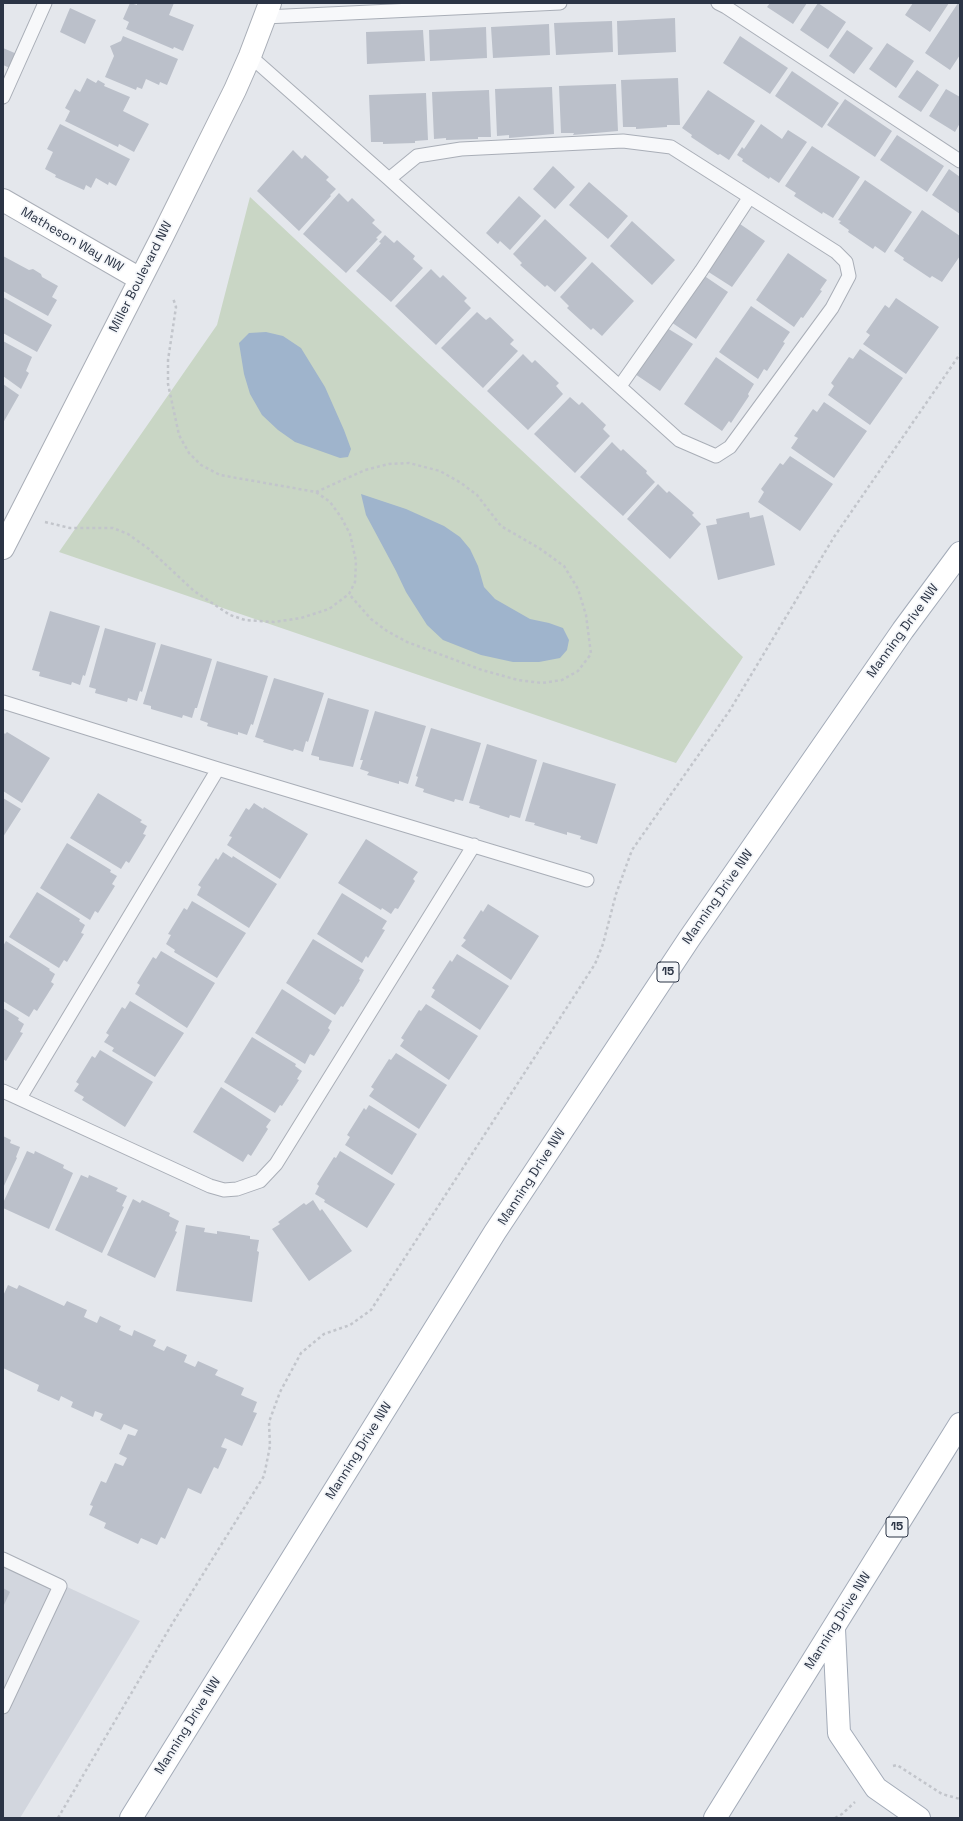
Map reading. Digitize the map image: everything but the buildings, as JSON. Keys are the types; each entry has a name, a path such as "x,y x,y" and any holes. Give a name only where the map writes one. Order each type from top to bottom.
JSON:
{"main road":[{"name":"Miller Boulevard NW","path":"3,548 140,279 250,56 267,10"},
{"name":"Matheson Way NW","path":"3,200 140,279"},
{"name":"Manning Drive NW","path":"131,1818 495,1232 689,939 903,630 960,553"},
{"name":"Manning Drive NW","path":"715,1818 834,1629 960,1424"},
{"path":"834,1629 839,1733 876,1788 919,1818"}],"lane":[{"path":"3,97 45,3"},
{"path":"267,10 560,3"},
{"path":"718,3 960,161"},
{"path":"250,56 680,440 716,456 730,447 832,308 849,276 846,262 836,252 671,147 623,141 461,149 418,156 389,179"},
{"path":"620,386 702,271 749,198"},
{"path":"3,702 218,769 587,880"},
{"path":"20,1098 218,769"},
{"path":"3,1091 210,1186 224,1190 237,1189 260,1180 276,1164 474,845"},
{"path":"3,1560 60,1586 3,1707"}],"path":[{"path":"20,514 60,527 113,528 128,534 149,549 194,591 230,615 245,620 274,622 301,618 329,609 349,594 355,582 356,561 350,534 341,517 330,502 316,492 220,475 201,464 189,453 177,429 168,384 168,360 176,307 173,298"},
{"path":"58,1818 172,1624 264,1476 270,1446 269,1422 280,1392 301,1353 324,1334 350,1324 371,1310 595,964 603,944 616,894 632,850 730,710 834,537 960,354"},
{"path":"316,492 365,470 388,464 409,463 440,471 461,483 478,495 501,526 539,548 564,566 578,589 586,615 591,654 578,671 562,680 542,684 518,680 482,670 407,642 386,631 371,619 349,594"}],"shaded area":[{"path":"3,1557 140,1621 20,1818 3,1818"}],"green space":[{"path":"250,197 743,657 676,763 59,552 217,325"}],"water":[{"path":"266,332 283,336 301,348 325,387 344,430 351,449 348,457 340,458 295,442 278,430 262,415 250,394 244,374 239,343 249,333"},
{"path":"361,494 406,509 444,526 460,537 470,549 478,566 484,587 495,599 530,619 563,628 569,640 567,650 560,658 539,662 513,662 481,655 443,640 427,625 406,592 366,515"}]}
